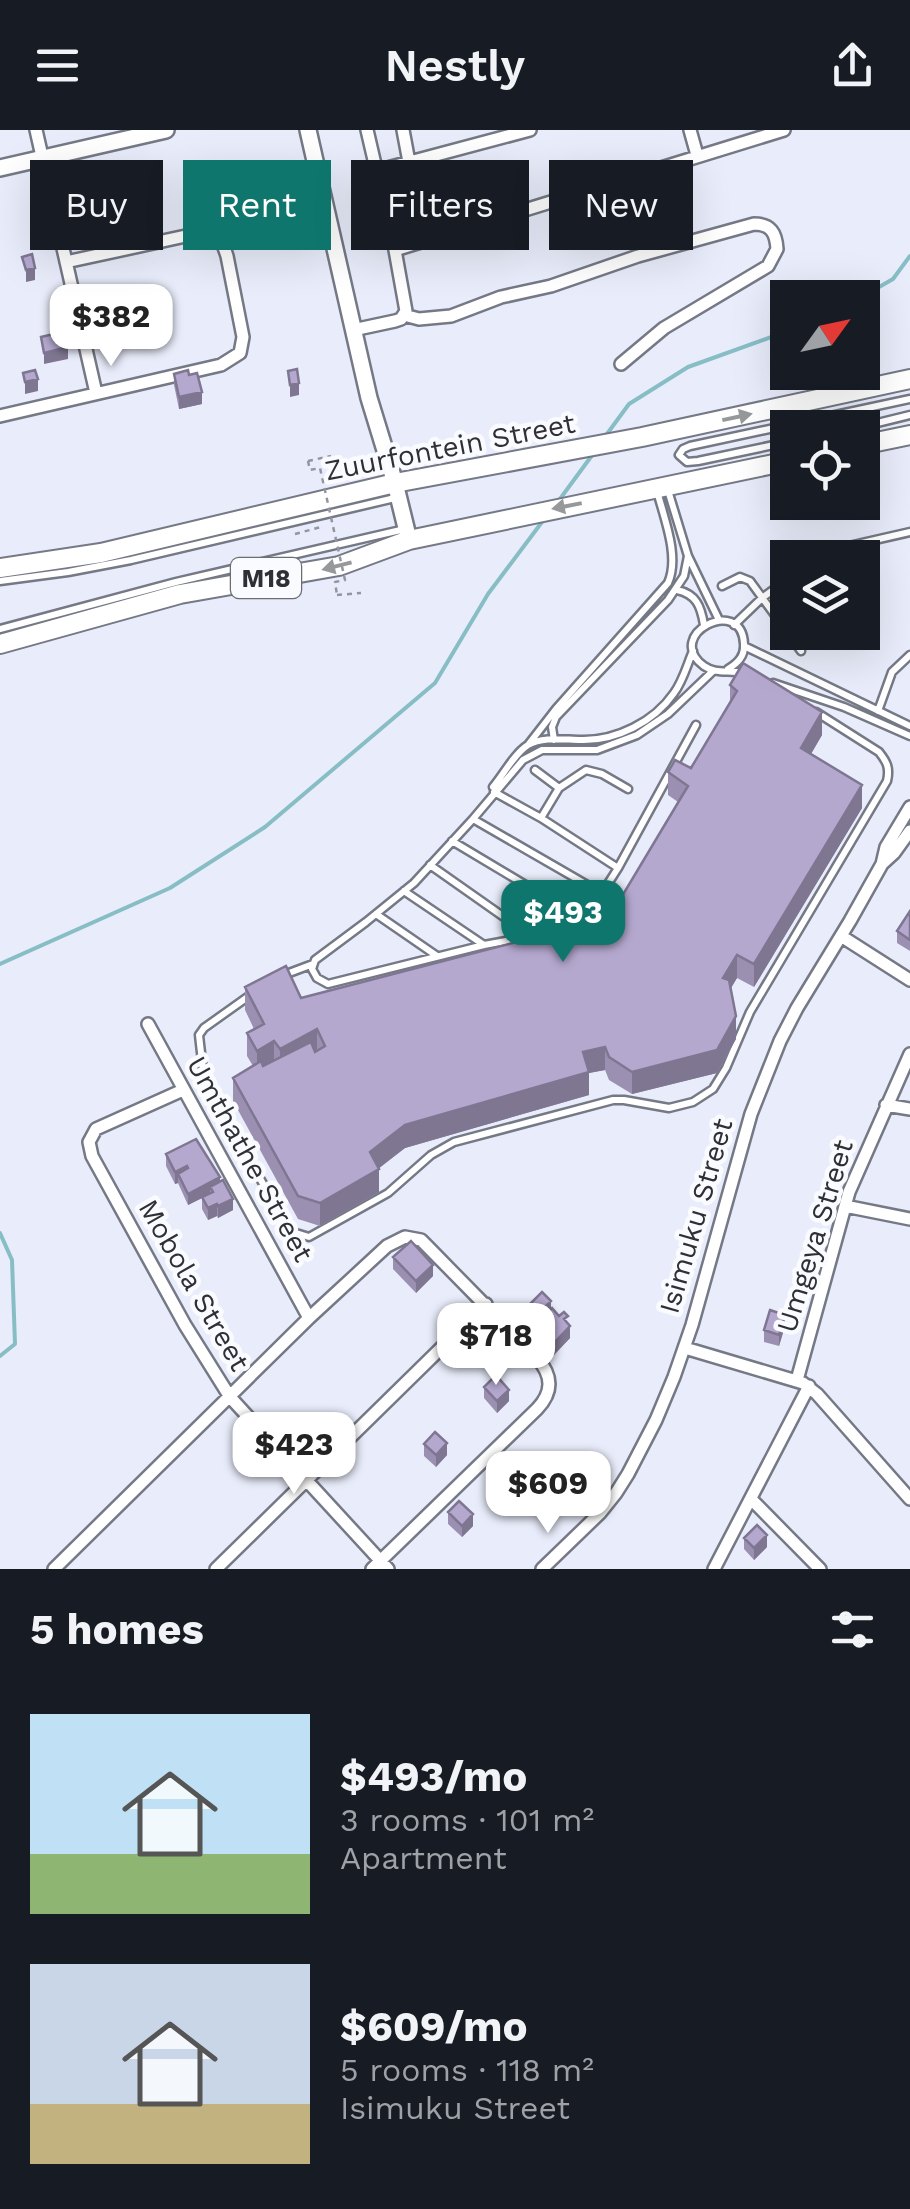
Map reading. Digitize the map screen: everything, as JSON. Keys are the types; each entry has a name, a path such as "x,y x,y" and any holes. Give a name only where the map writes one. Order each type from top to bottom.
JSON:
{"main road":[{"name":"Zuurfontein Street","path":"0,568 101,553 910,379"},
{"path":"880,441 910,435"},
{"name":"M18","path":"0,644 154,600 339,566 408,534 770,465"}],"street":[{"path":"36,130 96,394"},
{"path":"0,168 166,130"},
{"path":"308,130 369,398 408,534"},
{"path":"367,130 374,160"},
{"path":"404,130 410,160"},
{"path":"418,160 530,130"},
{"path":"690,130 697,155"},
{"path":"529,208 784,130"},
{"path":"354,330 404,316 451,316 638,256 754,224 768,226 777,249 768,266 664,328 620,364"},
{"path":"0,416 221,365 240,353 243,336 227,256 215,234 204,232 66,262"},
{"path":"395,250 406,306 404,316"},
{"name":"Isimuku Street","path":"542,1569 600,1513 628,1474 656,1420 685,1348 751,1114 780,1042 882,864 904,839 910,807"},
{"path":"841,936 910,980"},
{"name":"Umthathe Street","path":"148,1024 310,1318"},
{"name":"Umgeya Street","path":"714,1569 752,1500 803,1383 845,1206 910,1054"},
{"name":"Mobola Street","path":"183,1090 96,1128 89,1148 185,1325 230,1397 380,1566"},
{"path":"886,1105 910,1109"},
{"path":"845,1206 910,1218"},
{"path":"54,1569 310,1318 387,1246 405,1237 427,1246 543,1364 550,1378 548,1396 537,1409 380,1566"},
{"path":"216,1569 486,1304"},
{"path":"685,1348 803,1383 910,1499"},
{"path":"752,1500 820,1569"}],"lane":[{"path":"855,410 910,398"},
{"path":"880,422 910,415"},
{"path":"770,429 690,446 682,449 679,456 688,462 698,461 770,446"},
{"path":"662,487 688,556 719,620"},
{"path":"487,801 513,760 672,576 662,487"},
{"path":"0,581 131,560 397,490"},
{"path":"875,540 910,532"},
{"path":"0,629 176,582 408,534"},
{"path":"554,740 552,727 560,712 676,590 688,556"},
{"path":"722,586 746,578 800,651"},
{"path":"676,590 696,600 704,625"},
{"path":"734,625 770,592"},
{"path":"528,746 554,740 598,740 636,728 676,691 694,649 695,635 704,625 719,620 734,625 743,638 742,656 728,670"},
{"path":"744,646 910,726"},
{"path":"694,649 700,662 713,670 754,677"},
{"path":"878,711 892,672 910,655"},
{"path":"279,978 312,964 404,891 531,754 555,749 597,750 637,735 668,714 713,670"},
{"path":"800,702 768,681 844,707 910,736"},
{"path":"252,994 204,1028 200,1035 204,1078 215,1104 287,1225 309,1237 388,1193 431,1155 454,1142 613,1100 670,1108 693,1102 713,1089 720,1079 750,1012 887,781 889,770 879,752 815,712"},
{"path":"312,964 317,978 328,984 570,928 584,920 618,868 696,725"},
{"path":"535,770 559,788"},
{"path":"541,818 559,788 586,770 628,789"},
{"path":"494,792 618,868"},
{"path":"473,818 602,894"},
{"path":"452,841 584,920"},
{"path":"430,865 532,936"},
{"path":"404,891 484,945"},
{"path":"376,914 437,956"}],"path":[{"path":"331,456 308,461 310,470 320,468 345,580 334,582 338,595 361,593"},
{"path":"295,534 332,524"}],"building":[{"path":"32,254 35,268 26,270 22,257"},
{"path":"62,332 68,347 44,353 41,337"},
{"path":"297,369 299,383 290,385 288,371"},
{"path":"35,370 38,379 25,382 23,373"},
{"path":"188,370 189,375 197,373 202,392 179,397 174,374"},
{"path":"743,663 822,712 801,748 862,785 754,964 737,955 723,978 729,980 736,1016 717,1050 632,1072 609,1057 605,1047 583,1052 589,1072 405,1125 370,1152 379,1169 320,1203 298,1196 233,1078 261,1061 263,1066 311,1042 315,1052 325,1046 317,1029 280,1049 274,1041 257,1051 247,1033 264,1024 245,987 286,966 301,998 609,918 688,786 668,772 675,760 691,768 737,691 730,685"},
{"path":"910,911 910,940 897,931"},
{"path":"196,1139 220,1177 188,1194 178,1174 187,1166 175,1172 166,1154"},
{"path":"223,1180 233,1199 208,1208 202,1197 213,1192 210,1187"},
{"path":"411,1241 433,1265 416,1281 393,1257"},
{"path":"542,1292 551,1301 540,1312 531,1303"},
{"path":"552,1308 559,1316 564,1312 568,1316 564,1319 570,1326 553,1344 542,1332 548,1327 540,1319"},
{"path":"770,1310 785,1315 779,1335 764,1330"},
{"path":"496,1375 509,1390 497,1401 484,1387"},
{"path":"435,1432 447,1443 436,1455 424,1444"},
{"path":"459,1501 473,1514 462,1526 448,1512"},
{"path":"757,1525 767,1535 754,1548 744,1538"}],"waterway":[{"path":"880,286 893,279 910,256"},
{"path":"604,438 629,404 688,367 770,337"},
{"path":"557,503 593,454"},
{"path":"0,964 170,888 265,827 435,683 488,594 545,518"},
{"path":"0,1233 12,1260 15,1344 0,1356"}]}
